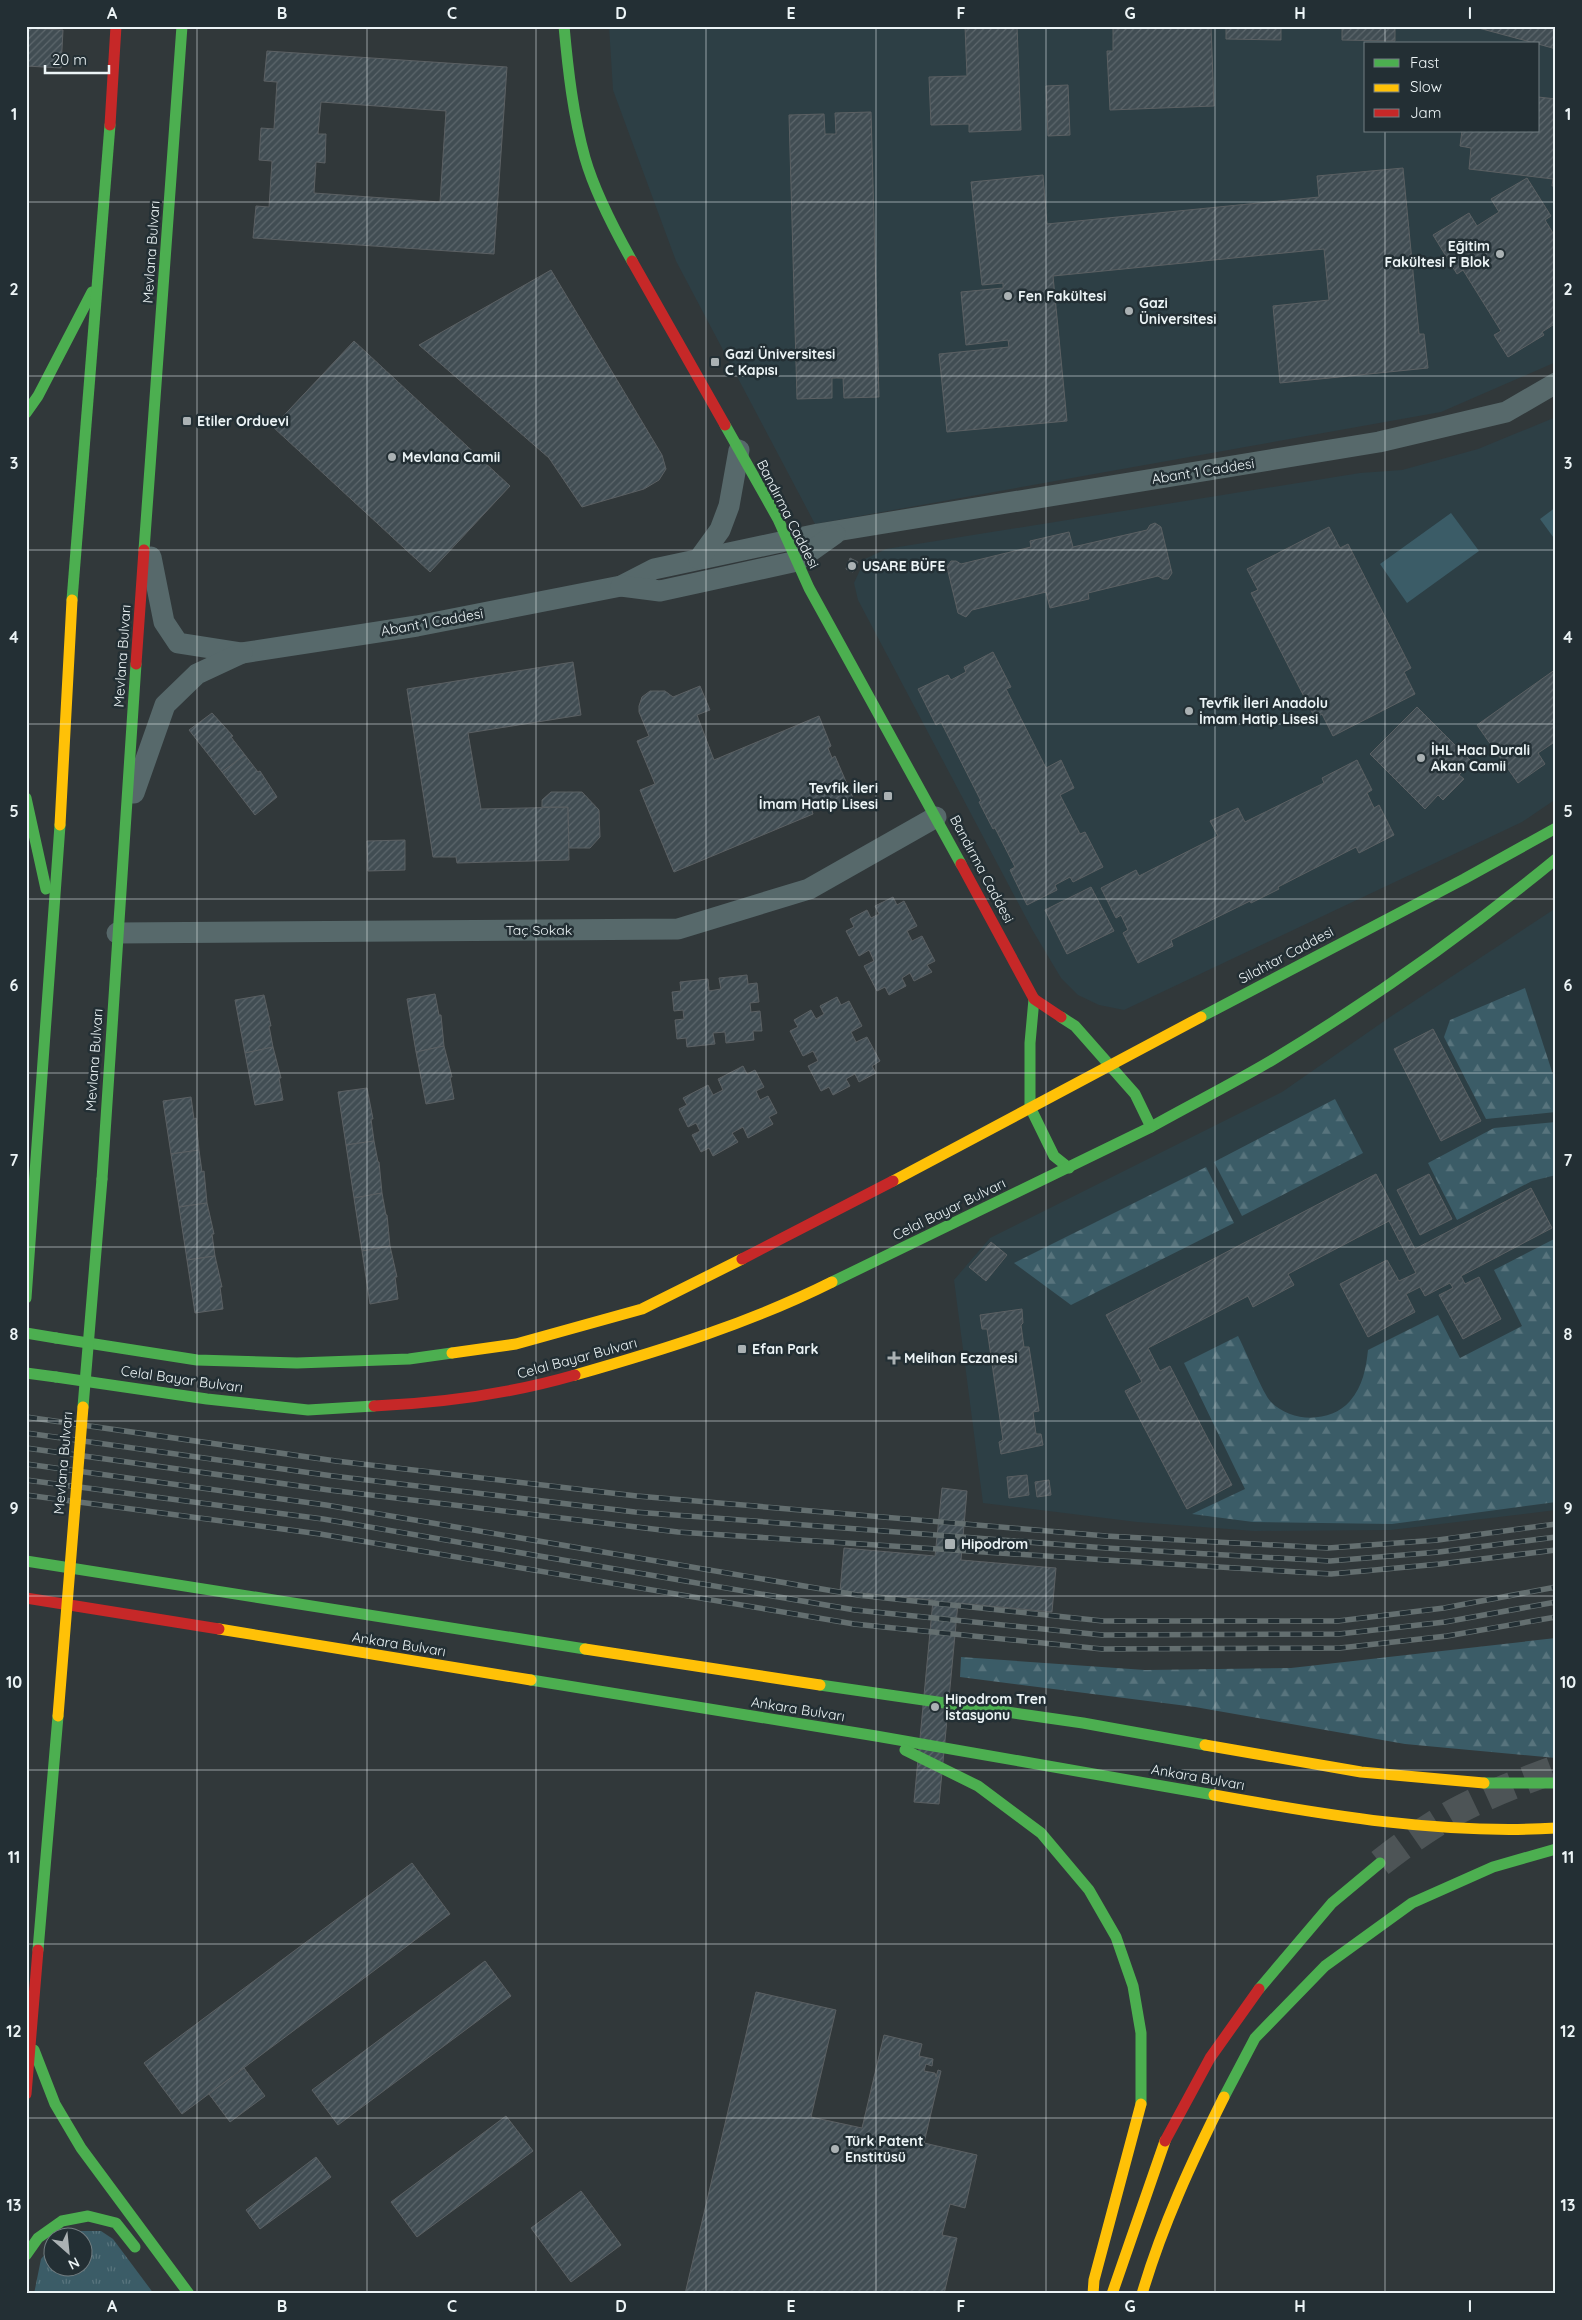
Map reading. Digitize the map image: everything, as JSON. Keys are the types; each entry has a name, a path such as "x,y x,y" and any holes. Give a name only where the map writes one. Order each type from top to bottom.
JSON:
{"main road":[{"path":"26,1298 54,923 72,603 98,282 116,26"},
{"name":"Mevlana Bulvarı","path":"26,2094 102,1179 117,934 182,26"},
{"name":"Bandırma Caddesi","path":"564,26 576,119 585,158 598,194 630,258 778,519 814,597 1034,999 1075,1026 1110,1064 1135,1094 1151,1127"},
{"path":"26,413 38,396 98,282"},
{"path":"26,798 54,923"},
{"name":"Silahtar Caddesi","path":"1030,1107 1464,879 1556,828"},
{"path":"1034,999 1030,1043 1030,1107 1054,1156 1069,1168 1151,1127 1290,1049 1402,976 1502,904 1556,859"},
{"name":"Celal Bayar Bulvarı","path":"26,1333 197,1360 297,1363 409,1360 516,1344 642,1309 850,1204 1030,1107"},
{"name":"Celal Bayar Bulvarı","path":"26,1373 207,1399 308,1410 419,1404 530,1388 660,1351 784,1306 1069,1168"},
{"name":"Ankara Bulvarı","path":"26,1561 560,1646 1083,1724 1361,1772 1477,1783 1556,1783"},
{"name":"Ankara Bulvarı","path":"32,1599 876,1736 1346,1818 1510,1831 1556,1828"},
{"path":"876,1736 978,1786 1041,1833 1089,1890 1116,1938 1133,1986 1142,2034 1141,2105 1094,2280 1093,2294"},
{"path":"1142,2294 1155,2249 1204,2137 1255,2038 1325,1966 1412,1903 1493,1867 1556,1849"},
{"path":"1112,2294 1165,2140 1210,2058 1255,1994 1332,1903 1380,1863"},
{"path":"31,2044 54,2104 81,2148 189,2294"},
{"path":"26,2254 38,2238 62,2221 88,2216 116,2222 140,2254"}],"street":[{"name":"Abant 1 Caddesi","path":"126,817 165,705 197,674 242,653 418,626 621,586 654,569 787,540 1379,442 1506,412 1556,383"},
{"path":"699,559 720,530 729,506 739,450"},
{"name":"Abant 1 Caddesi","path":"146,530 164,622 178,643 242,653"},
{"name":"Abant 1 Caddesi","path":"621,586 660,591 797,561 841,530"},
{"name":"Taç Sokak","path":"117,934 678,929 809,889 936,817"}],"shaded area":[{"name":"Gazi Üniversitesi","path":"609,26 1556,26 1556,362 1441,412 815,524 676,261 613,90"},
{"name":"Tevfik İleri Anadolu İmam Hatip Lisesi","path":"1556,417 1556,799 1522,822 1124,1010 1099,1005 1078,995 1061,978 1033,931 858,600 854,583 865,559 886,549 1360,473 1402,470 1478,449"},
{"path":"1556,908 1556,1510 1391,1530 1254,1531 1137,1522 983,1503 954,1280 990,1238 1282,1092 1390,1017"}],"green space":[{"path":"1556,507 1556,541 1540,519"},
{"path":"1451,513 1479,551 1407,603 1380,564"},
{"path":"1525,988 1556,1084 1556,1112 1486,1119 1444,1037 1450,1020"},
{"path":"1335,1099 1363,1153 1242,1216 1214,1162"},
{"path":"1556,1122 1556,1175 1532,1181 1457,1220 1428,1163 1494,1128"},
{"path":"1206,1167 1234,1223 1071,1305 1014,1263"},
{"path":"1556,1238 1556,1502 1392,1524 1253,1522 1192,1514 1245,1489 1184,1363 1238,1336 1271,1402 1280,1409 1300,1417 1322,1417 1342,1408 1350,1401 1361,1383 1368,1350 1438,1315 1460,1358 1522,1326 1494,1270"},
{"path":"1556,1638 1556,1758 1405,1744 1195,1707 960,1677 961,1657 1145,1670 1291,1668"},
{"path":"92,2231 101,2231 113,2239 154,2294 34,2294 42,2258 42,2278 92,2278"}],"building":[{"path":"965,26 1017,26 1021,130 969,132 969,124 931,125 929,77 967,76"},
{"path":"1113,26 1211,26 1214,106 1110,110 1107,51 1113,51"},
{"path":"1226,26 1281,26 1281,40 1226,39"},
{"path":"1342,26 1395,26 1395,41 1342,40"},
{"path":"1471,26 1556,26 1556,49 1540,45 1540,42 1531,42"},
{"path":"26,28 63,30 61,68 26,66"},
{"path":"267,51 507,67 494,254 253,238 256,206 269,207 272,161 259,160 261,128 274,129 277,82 264,81","holes":["321,102 446,111 440,202 314,193 316,162 325,163 326,134 318,134"]},
{"path":"1068,85 1070,135 1048,136 1046,86"},
{"path":"1540,97 1556,99 1556,186 1552,186 1553,179 1469,169 1471,148 1460,146 1462,132 1540,132"},
{"path":"871,112 879,397 844,398 843,378 832,378 832,398 797,399 789,115 824,114 825,134 836,134 835,113"},
{"name":"Fen Fakültesi","path":"1403,168 1419,334 1424,334 1428,368 1280,383 1273,306 1329,300 1324,249 1053,276 1067,421 947,432 939,354 1009,347 1008,340 966,345 961,292 1003,288 1003,283 982,285 971,182 1043,175 1047,224 1319,197 1317,176"},
{"name":"Eğitim Fakültesi F Blok","path":"1527,178 1551,216 1545,220 1556,238 1556,323 1542,332 1544,335 1508,357 1494,335 1501,331 1463,270 1457,274 1433,235 1469,213 1477,226 1499,212 1491,199"},
{"path":"551,270 662,455 666,469 659,480 644,489 582,507 549,458 419,345"},
{"name":"Mevlana Camii","path":"354,341 510,486 430,572 273,427"},
{"path":"1155,523 1161,527 1172,573 1168,579 1158,576 1088,593 1089,599 1050,608 1046,592 972,610 966,617 958,613 947,567 951,561 961,564 1031,547 1030,541 1069,532 1073,547 1147,530 1150,525"},
{"path":"1329,527 1340,548 1348,544 1411,668 1404,672 1415,694 1333,736 1322,714 1315,718 1251,593 1258,590 1247,569"},
{"name":"USARE BÜFE","path":"850,558 858,562 853,572 846,569"},
{"path":"993,652 1011,687 1006,689 1046,768 1061,760 1074,788 1060,795 1080,834 1085,832 1103,867 1073,882 1070,877 1055,885 1057,890 1027,905 1010,870 1015,867 979,802 981,801 941,722 936,725 918,689 948,675 951,680 966,672 964,667"},
{"path":"573,662 581,715 468,733 481,809 568,807 569,860 457,863 456,857 433,857 407,689"},
{"path":"1556,669 1556,741 1538,753 1545,764 1518,783 1477,725"},
{"path":"700,686 710,710 697,715 714,760 819,716 831,746 828,748 832,758 835,756 853,798 822,810 821,807 812,811 813,814 674,872 640,790 655,784 637,741 649,736 639,712 639,706 642,697 650,691 665,691 673,697"},
{"name":"İHL Hacı Durali Akan Camii","path":"1417,707 1472,762 1459,775 1464,779 1443,800 1438,795 1425,809 1370,754"},
{"path":"212,713 233,736 231,737 245,755 222,772 189,730"},
{"path":"245,755 258,772 260,771 277,797 255,815 222,772"},
{"path":"1357,760 1372,790 1367,793 1374,808 1379,805 1394,835 1359,853 1356,847 1278,887 1279,889 1251,903 1250,901 1171,940 1173,946 1138,963 1123,933 1128,930 1121,915 1116,918 1101,888 1136,870 1139,876 1218,836 1210,821 1238,808 1245,822 1324,783 1322,778"},
{"path":"551,792 582,792 599,810 600,837 590,848 569,848 568,807 542,807 542,800"},
{"path":"405,840 405,870 368,871 367,841"},
{"path":"1091,887 1114,931 1067,954 1045,910"},
{"path":"893,897 897,905 904,901 917,926 907,931 912,941 922,936 935,961 927,965 932,972 914,981 910,973 902,978 906,986 889,995 885,987 877,991 864,966 874,961 869,950 859,956 846,931 854,927 850,919 867,910 871,918 879,914 875,906"},
{"path":"747,975 748,984 757,983 759,1002 750,1003 751,1012 760,1011 762,1031 753,1031 754,1040 726,1043 725,1032 713,1033 715,1044 687,1047 686,1038 677,1039 675,1020 684,1019 683,1010 674,1011 672,992 681,991 680,982 708,979 709,991 721,989 719,978"},
{"path":"435,994 439,1015 441,1015 444,1046 416,1052 407,999"},
{"path":"264,995 271,1026 269,1026 273,1047 245,1053 235,1000"},
{"path":"837,997 841,1005 849,1001 862,1026 851,1032 856,1042 867,1037 880,1061 872,1066 876,1073 859,1082 855,1074 846,1079 850,1086 833,1095 829,1087 821,1091 808,1066 818,1061 813,1051 803,1056 790,1031 798,1027 794,1020 811,1010 816,1019 824,1014 820,1006"},
{"path":"1433,1029 1481,1121 1441,1141 1394,1049"},
{"path":"444,1046 452,1077 450,1077 454,1099 426,1104 416,1052"},
{"path":"273,1047 281,1078 279,1078 283,1100 255,1105 245,1053"},
{"path":"743,1066 747,1074 755,1070 764,1087 756,1091 760,1100 768,1096 777,1113 769,1117 773,1124 748,1138 743,1127 732,1133 738,1142 713,1156 709,1148 701,1152 692,1135 700,1131 696,1123 688,1127 679,1109 687,1105 683,1098 708,1085 713,1095 723,1090 718,1079"},
{"path":"367,1088 373,1119 371,1119 374,1141 346,1145 338,1092"},
{"path":"191,1097 194,1119 196,1118 199,1150 171,1154 163,1101"},
{"path":"374,1141 379,1162 382,1193 354,1198 346,1145"},
{"path":"199,1150 202,1172 204,1171 207,1203 179,1207 171,1154"},
{"path":"1376,1174 1415,1249 1531,1188 1552,1228 1461,1276 1465,1284 1479,1277 1501,1319 1463,1339 1439,1295 1453,1288 1450,1283 1425,1296 1420,1287 1406,1294 1415,1312 1368,1337 1340,1284 1387,1260 1399,1281 1416,1273 1389,1221 1288,1274 1294,1285 1253,1307 1248,1296 1148,1348 1160,1371 1170,1366 1232,1485 1187,1509 1125,1391 1142,1382 1106,1315"},
{"path":"1429,1174 1452,1219 1420,1235 1397,1190"},
{"path":"382,1193 387,1215 390,1246 362,1251 354,1198"},
{"path":"207,1203 214,1234 212,1234 215,1256 187,1260 179,1207"},
{"path":"991,1242 1007,1255 986,1281 969,1267"},
{"path":"390,1246 397,1277 395,1277 398,1299 370,1304 362,1251"},
{"path":"215,1256 222,1287 220,1287 223,1309 195,1313 187,1260"},
{"path":"1022,1309 1023,1323 1021,1325 1024,1347 1029,1347 1039,1411 1033,1412 1036,1434 1041,1434 1043,1445 1001,1454 999,1442 1003,1440 987,1329 982,1329 980,1315"},
{"path":"1027,1475 1029,1495 1009,1498 1007,1477"},
{"path":"1049,1480 1051,1495 1037,1497 1035,1482"},
{"name":"Hipodrom Tren İstasyonu","path":"942,1488 967,1491 961,1560 1056,1568 1052,1612 958,1603 939,1804 914,1802 933,1600 840,1591 844,1548 935,1556"},
{"path":"412,1863 450,1914 182,2114 144,2063"},
{"path":"485,1961 511,1996 338,2125 312,2090"},
{"name":"Türk Patent Enstitüsü","path":"756,1992 836,2010 811,2117 862,2128 884,2035 922,2044 919,2056 933,2059 932,2066 926,2064 924,2071 935,2073 936,2077 938,2070 941,2071 924,2143 977,2155 965,2208 950,2204 942,2235 957,2238 944,2294 685,2294"},
{"path":"244,2068 265,2096 230,2122 209,2094"},
{"path":"506,2116 533,2151 417,2237 391,2202"},
{"path":"316,2157 331,2177 260,2229 246,2210"},
{"path":"581,2191 621,2245 571,2282 531,2228"}],"tunnel":[{"path":"1380,1863 1415,1837 1465,1806 1556,1769"}],"railway":[{"path":"26,1417 336,1461 637,1496 1106,1536 1328,1548 1438,1540 1556,1524"},
{"path":"26,1433 333,1476 635,1512 1106,1548 1330,1561 1439,1552 1556,1537"},
{"path":"26,1448 329,1490 678,1532 1331,1574 1440,1564 1556,1550"},
{"path":"26,1464 326,1505 857,1595 1103,1621 1338,1621 1444,1608 1556,1587"},
{"path":"26,1480 323,1519 855,1610 1102,1635 1339,1634 1445,1622 1556,1602"},
{"path":"26,1495 320,1534 854,1624 1102,1649 1340,1648 1447,1636 1556,1617"}],"traffic: fast":[{"path":"144,550 182,26"},
{"path":"564,26 571,92 585,158 600,198 632,261"},
{"path":"72,600 110,125"},
{"path":"26,413 38,396 92,292"},
{"path":"725,425 778,519 809,588 961,864"},
{"path":"102,1179 136,664"},
{"path":"26,798 46,889"},
{"path":"26,1298 60,825"},
{"path":"1201,1017 1464,879 1556,828"},
{"path":"1151,1127 1259,1068 1347,1013 1454,939 1556,859"},
{"path":"1034,999 1030,1043 1030,1107 1054,1156 1069,1168"},
{"path":"832,1282 1151,1127 1135,1094 1075,1026 1061,1017"},
{"path":"83,1407 102,1179"},
{"path":"26,1333 56,1338"},
{"path":"56,1338 197,1360 297,1363 409,1359 452,1353"},
{"path":"26,1373 56,1377"},
{"path":"56,1377 207,1399 308,1410 374,1406"},
{"path":"26,1561 585,1649"},
{"path":"531,1680 876,1736 1214,1795"},
{"path":"820,1685 1083,1723 1205,1745"},
{"path":"38,1950 58,1716"},
{"path":"905,1750 978,1786 1041,1833 1089,1890 1116,1937 1133,1986 1141,2033 1141,2104"},
{"path":"1484,1783 1556,1783"},
{"path":"1224,2097 1255,2038 1325,1966 1412,1903 1493,1867 1556,1849"},
{"path":"1259,1989 1332,1903 1380,1863"},
{"path":"34,2050 55,2104 81,2148 189,2294"},
{"path":"26,2255 38,2238 62,2221 88,2216 116,2223 135,2247"}],"traffic: slow":[{"path":"60,825 72,600"},
{"path":"893,1181 1201,1017"},
{"path":"452,1353 516,1344 642,1309 742,1259"},
{"path":"575,1375 706,1335 801,1297 832,1282"},
{"path":"58,1716 83,1407"},
{"path":"219,1629 531,1680"},
{"path":"585,1649 820,1685"},
{"path":"1205,1745 1361,1772 1484,1783"},
{"path":"1214,1795 1384,1822 1470,1829 1556,1828"},
{"path":"1142,2294 1178,2194 1224,2097"},
{"path":"1093,2294 1094,2280 1141,2104"},
{"path":"1112,2294 1165,2141"}],"traffic: jam":[{"path":"110,125 116,26"},
{"path":"632,261 725,425"},
{"path":"136,664 144,550"},
{"path":"961,864 1034,999 1061,1017"},
{"path":"742,1259 893,1181"},
{"path":"374,1406 425,1403 475,1396 550,1382 575,1375"},
{"path":"26,1598 219,1629"},
{"path":"26,2094 38,1950"},
{"path":"1165,2141 1210,2058 1259,1989"}],"place":[{"name":"Eğitim Fakültesi F Blok","path":"1500,254"},
{"name":"Fen Fakültesi","path":"1008,296"},
{"name":"Gazi Üniversitesi","path":"1129,311"},
{"name":"Gazi Üniversitesi C Kapısı","path":"715,362"},
{"name":"Etiler Orduevi","path":"187,421"},
{"name":"Mevlana Camii","path":"392,457"},
{"name":"USARE BÜFE","path":"852,566"},
{"name":"Tevfik İleri Anadolu İmam Hatip Lisesi","path":"1189,711"},
{"name":"İHL Hacı Durali Akan Camii","path":"1421,758"},
{"name":"Tevfik İleri İmam Hatip Lisesi","path":"888,796"},
{"name":"Efan Park","path":"742,1349"},
{"name":"Melihan Eczanesi","path":"894,1358"},
{"name":"Hipodrom","path":"950,1544"},
{"name":"Hipodrom Tren İstasyonu","path":"935,1707"},
{"name":"Türk Patent Enstitüsü","path":"835,2149"}]}
